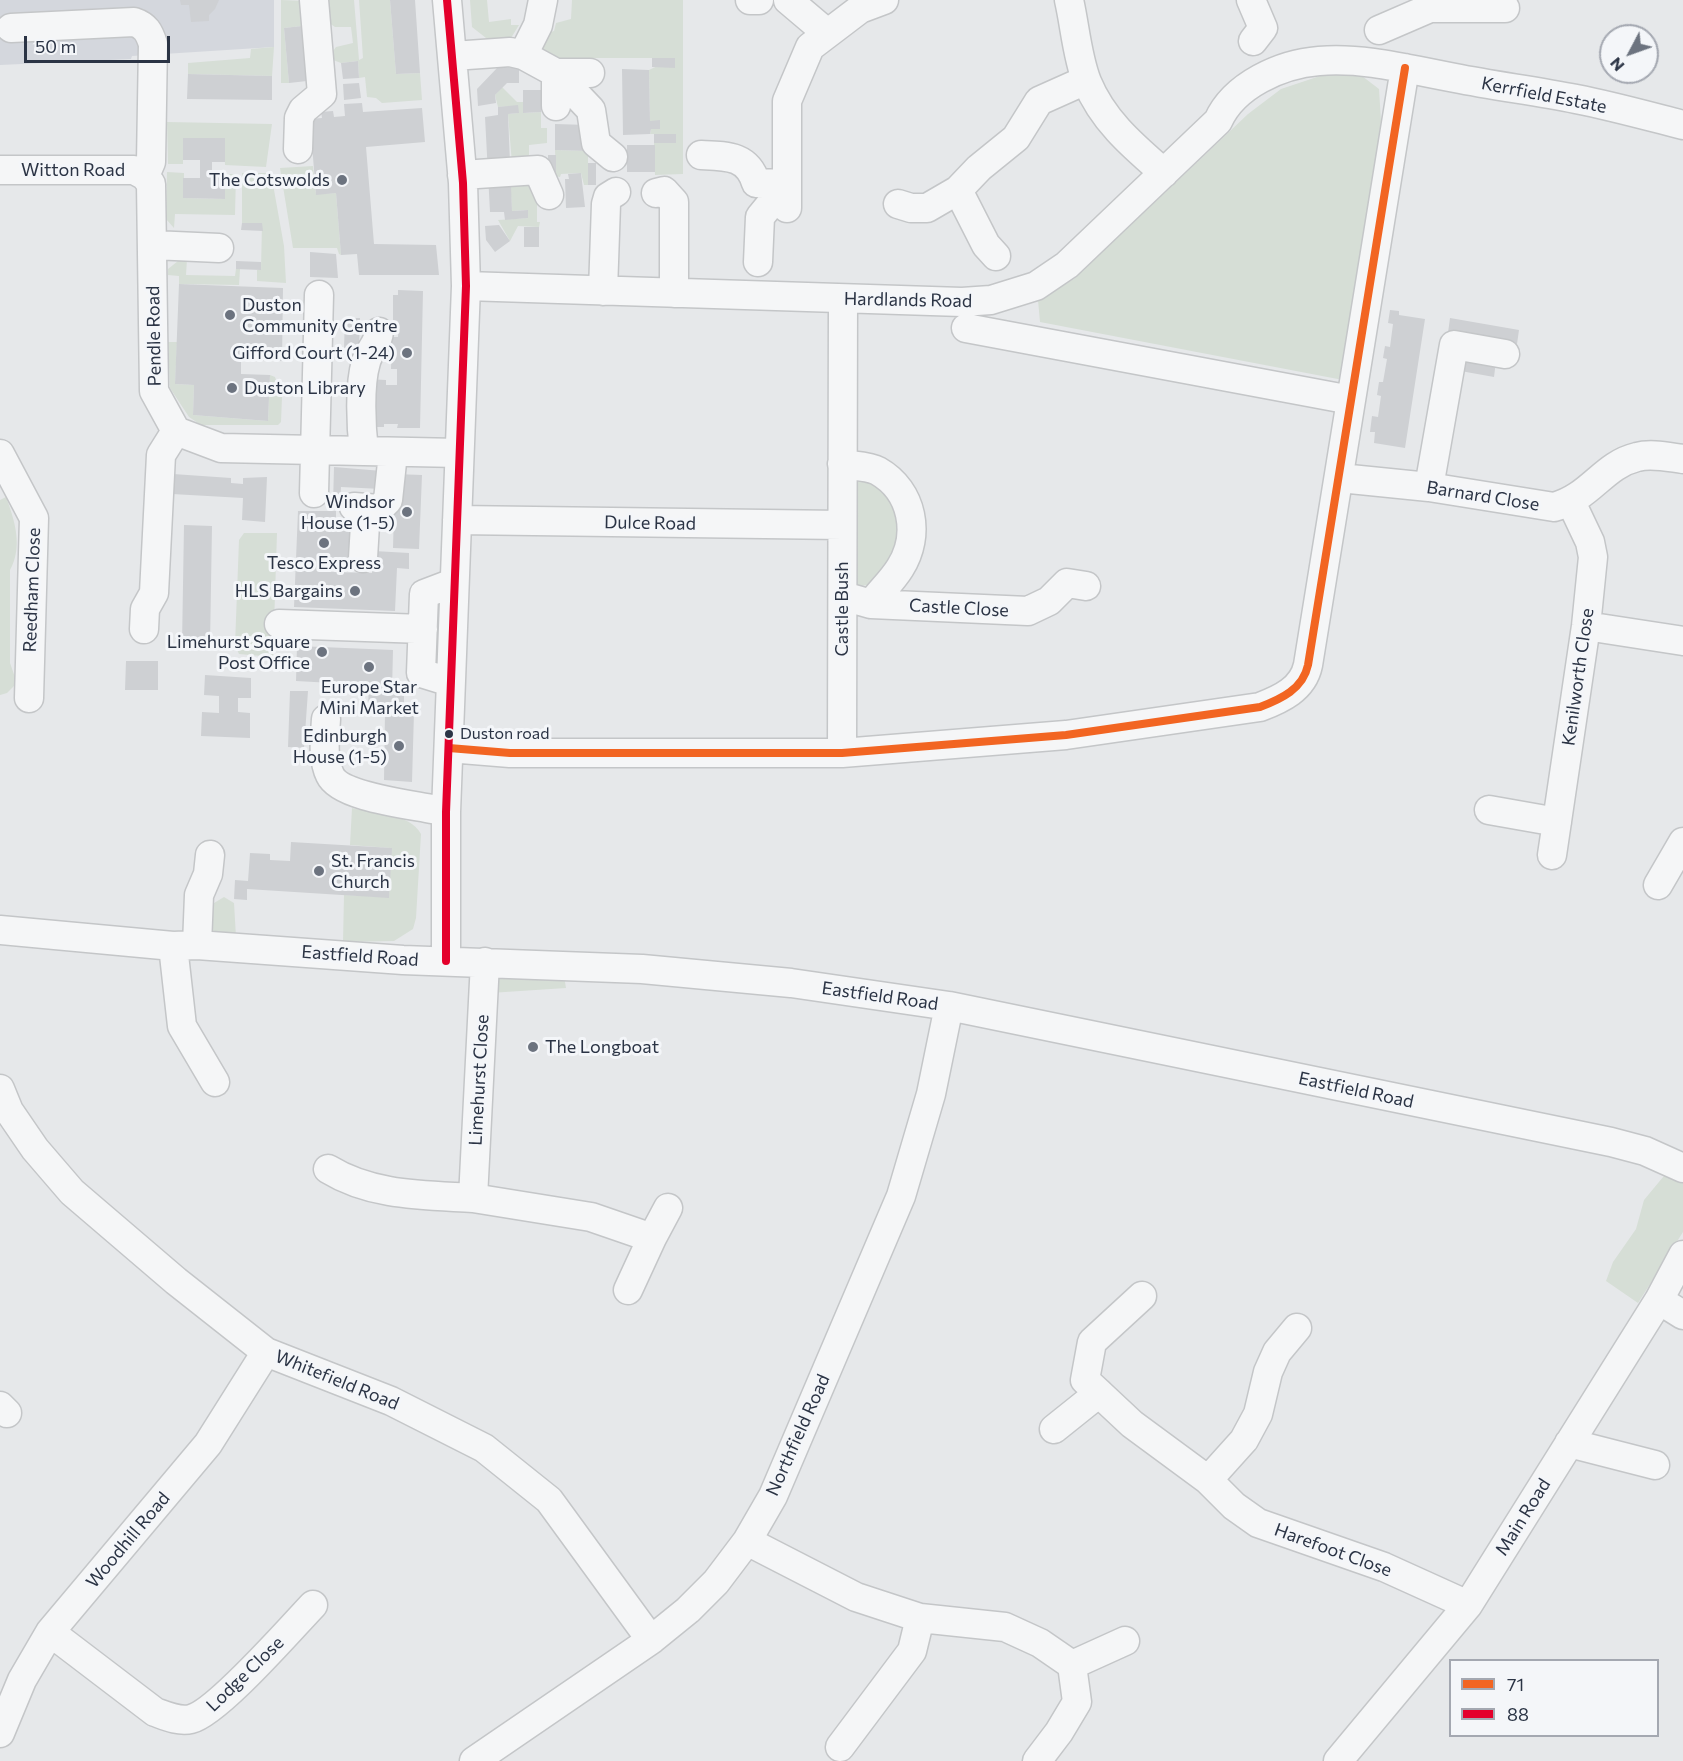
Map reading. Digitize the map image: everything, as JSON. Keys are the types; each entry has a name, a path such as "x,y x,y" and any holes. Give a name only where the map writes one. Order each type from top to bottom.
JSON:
{"street":[{"path":"298,149 299,118 303,110 322,94 314,0"},
{"path":"446,961 446,812 466,286 462,176 447,0"},
{"path":"523,55 538,25 543,0"},
{"path":"750,0 758,0"},
{"path":"788,0 827,33"},
{"path":"787,196 787,101 810,47 860,9 884,0"},
{"path":"1069,0 1086,80 1101,111 1164,173"},
{"path":"1251,0 1263,28 1253,40"},
{"path":"1379,30 1430,8 1455,6 1504,13"},
{"name":"Pendle Road","path":"11,28 134,22 145,26 151,36 153,60 151,162 146,176 151,184 154,391 176,431"},
{"path":"453,56 492,52 523,55 556,73 591,110 596,143 613,157"},
{"name":"Hardlands Road","path":"466,286 843,299 962,302 991,300 1036,286 1067,265 1218,121 1225,106 1250,86 1274,72 1320,60 1405,68"},
{"path":"449,748 510,753 842,753 1066,735 1260,707 1283,699 1298,686 1307,671 1405,68"},
{"name":"Kerrfield Estate","path":"1405,68 1578,99 1683,125"},
{"path":"556,73 590,73"},
{"path":"556,73 556,106"},
{"path":"898,204 910,208 927,208 958,190 972,159 1016,138 1039,101 1086,80"},
{"path":"701,155 728,157 743,161 753,174 756,183 787,196"},
{"name":"Witton Road","path":"0,171 134,170 146,176"},
{"path":"462,176 538,170 549,195"},
{"path":"958,190 986,245 996,256"},
{"path":"603,291 606,204 608,197 616,192"},
{"path":"656,192 664,192 674,202 674,293"},
{"path":"758,262 760,218 787,196"},
{"path":"153,245 219,248"},
{"path":"314,493 319,295"},
{"name":"Castle Bush","path":"842,753 843,299"},
{"name":"Hardlands Road","path":"966,328 1351,400"},
{"path":"364,451 362,433 364,374 366,359 378,342 379,332"},
{"path":"1429,487 1454,345 1505,354"},
{"path":"144,629 145,609 154,593 161,455 176,431 221,448 315,448 393,453 459,453"},
{"path":"363,558 360,507 379,509 388,500 393,453"},
{"name":"Reedham Close","path":"0,454 34,518 29,698"},
{"path":"1571,502 1618,464 1638,456 1683,459"},
{"name":"Castle Bush","path":"842,464 877,470 905,498 913,519 909,547 900,568 871,604"},
{"name":"Barnard Close","path":"1340,478 1429,487 1554,507 1571,502"},
{"name":"Kenilworth Close","path":"1552,855 1586,626 1593,557 1590,542 1571,502"},
{"name":"Dulce Road","path":"457,520 842,525"},
{"name":"Castle Close","path":"843,596 871,604 1028,611 1048,601 1070,579"},
{"path":"450,682 421,673 424,594 453,584"},
{"path":"279,624 423,629"},
{"path":"1586,626 1683,640"},
{"path":"326,719 326,759 330,776 344,788 446,812"},
{"path":"1489,810 1557,822"},
{"path":"1658,885 1683,842"},
{"path":"210,855 208,874 199,895 185,946 182,1026 215,1082"},
{"name":"Eastfield Road","path":"0,930 185,946 404,960 642,969 791,983 950,1006 1611,1142 1645,1152 1683,1168"},
{"name":"Limehurst Close","path":"473,1198 485,963"},
{"name":"Northfield Road","path":"484,1758 651,1640 688,1610 716,1582 747,1540 772,1496 901,1196 931,1094 950,1006"},
{"name":"Whitefield Road","path":"0,1089 9,1111 34,1149 72,1192 176,1281 266,1352 391,1401 484,1448 549,1500 651,1640"},
{"path":"328,1169 372,1188 420,1196 473,1198 591,1216 652,1238"},
{"path":"628,1290 669,1208"},
{"name":"Main Road","path":"1338,1761 1468,1605 1659,1300 1683,1255"},
{"name":"Harefoot Close","path":"1142,1296 1092,1342 1085,1380 1132,1424 1208,1480 1234,1506 1258,1523 1384,1567 1468,1605"},
{"path":"1659,1300 1683,1315"},
{"path":"1208,1480 1244,1440 1258,1414 1268,1372 1277,1352 1297,1328"},
{"name":"Woodhill Road","path":"0,1733 22,1680 50,1632 208,1444 266,1352"},
{"path":"1054,1429 1099,1393"},
{"path":"1569,1443 1655,1465"},
{"path":"747,1540 856,1597 920,1618 1005,1628 1040,1643 1072,1665 1077,1702 1037,1761"},
{"name":"Lodge Close","path":"50,1632 155,1712 173,1719 189,1720 202,1716 221,1700 314,1605"},
{"path":"840,1747 912,1651 920,1618"},
{"path":"1072,1665 1125,1641"}],"shaded area":[{"path":"0,0 274,0 274,47 132,56 131,59 0,65"},
{"path":"281,0 305,1 306,21 302,26 284,28 289,83 281,83"},
{"path":"324,0 354,0 359,60 363,58 359,0 390,0 396,74 420,73 422,100 382,103 376,98 367,97 365,77 359,78 358,61 341,63 328,58 336,47 353,43 351,27 335,27 329,23"},
{"path":"470,0 487,0 489,22 511,19 511,25 519,25 511,38 486,38 472,27"},
{"path":"572,0 683,0 683,174 655,175 654,143 676,143 676,134 650,134 651,129 660,128 660,121 650,121 649,70 674,58 558,58 539,47 547,33 554,31 556,23 571,19"},
{"path":"274,47 272,76 188,74 188,63 250,58 251,49"},
{"path":"1329,73 1362,76 1379,89 1381,121 1343,380 1040,322 1038,300 1074,279 1248,114 1281,89"},
{"path":"502,87 517,102 523,102 524,113 541,112 541,128 547,128 547,143 529,145 529,156 523,163 512,164 508,114 518,113 518,106 498,107 495,95"},
{"path":"167,122 272,124 266,167 225,165 224,138 183,138 183,164 168,164"},
{"path":"555,150 588,151 588,185 584,185 581,173 561,174 560,177 548,175 556,175"},
{"path":"313,166 316,194 336,193 341,255 337,248 293,248 280,168"},
{"path":"167,172 184,173 184,198 224,199 224,174 236,174 235,215 175,214 174,228 166,219"},
{"path":"242,173 271,173 284,246 286,283 257,281 257,270 261,270 262,223 242,223"},
{"path":"510,179 537,185 537,222 540,222 539,227 518,226 510,241 498,220 528,218 527,210 512,211"},
{"path":"181,254 187,259 186,275 235,276 236,269 240,269 239,285 179,284 179,276 168,275 168,269 178,261"},
{"path":"168,342 177,342 175,384 194,385 193,415 268,421 270,375 275,377 282,397 281,422 278,425 201,425 189,417 170,388"},
{"path":"854,474 869,477 895,498 902,549 877,583 856,587"},
{"path":"6,497 15,525 17,543 10,570 10,663 17,683 7,693 0,695 0,500"},
{"path":"244,533 277,533 273,657 239,654 235,645 239,540"},
{"path":"352,808 400,818 416,827 421,834 416,918 413,929 394,941 343,942 344,895 389,897 391,848 350,845"},
{"path":"224,897 234,903 236,937 212,935 207,926 209,906"},
{"path":"497,976 564,976 566,988 490,993"},
{"path":"1683,1153 1683,1232 1638,1303 1606,1281 1613,1262 1636,1229 1644,1200"}],"building":[{"path":"180,0 219,0 209,15 209,21 191,22 189,5 181,5"},
{"path":"390,0 415,0 420,73 396,74"},
{"path":"302,26 307,81 289,83 284,28"},
{"path":"652,58 675,58 675,68 652,67"},
{"path":"358,61 359,78 343,79 341,63"},
{"path":"498,67 519,68 519,83 507,83 495,95 496,103 478,106 477,89"},
{"path":"622,69 649,70 650,121 660,120 660,129 651,129 650,134 623,135"},
{"path":"188,74 272,76 272,100 187,99"},
{"path":"359,83 361,98 344,100 343,84"},
{"path":"523,90 541,90 541,112 523,113"},
{"name":"The Cotswolds","path":"362,103 363,112 422,108 425,142 366,147 374,244 436,245 439,275 359,275 357,254 341,255 336,193 316,195 310,119 322,118 321,112 333,111 334,117 345,116 344,104"},
{"path":"518,105 519,113 508,114 512,211 528,210 528,218 505,220 504,212 490,212 485,117 498,115 498,107"},
{"path":"555,124 588,125 588,151 555,150"},
{"path":"654,134 676,134 676,143 654,143"},
{"path":"183,138 225,138 225,162 212,162 212,177 225,177 225,199 183,198 183,178 200,178 200,160 183,160"},
{"path":"627,145 655,145 655,172 627,172"},
{"path":"548,155 556,155 556,175 548,175"},
{"path":"588,163 596,163 596,185 588,185"},
{"path":"581,173 585,207 566,208 565,179 569,179 568,174"},
{"path":"242,223 262,223 263,231 241,230"},
{"path":"499,225 510,241 495,252 486,240 485,226"},
{"path":"524,227 539,227 539,247 524,247"},
{"path":"310,252 336,254 338,278 310,277"},
{"path":"236,261 261,262 261,270 236,269"},
{"name":"Duston Community Centre","path":"179,284 283,288 282,361 241,360 241,374 270,375 268,421 193,415 194,385 175,384"},
{"name":"Gifford Court (1-24)","path":"398,290 423,291 420,428 397,428 398,424 366,427 366,379 386,380 386,385 397,385 397,369 391,369 392,337 398,337 399,323 393,323 393,295 398,295"},
{"path":"1390,310 1399,311 1399,315 1425,319 1405,448 1374,443 1375,432 1370,432 1372,416 1378,417 1381,396 1377,395 1379,382 1383,382 1387,359 1383,358 1385,346 1390,347 1393,324 1388,323"},
{"path":"345,318 360,318 359,348 344,348"},
{"path":"1450,318 1519,330 1517,344 1448,333"},
{"path":"1459,354 1496,361 1494,377 1455,370"},
{"path":"334,467 382,471 381,489 341,487 340,504 333,504"},
{"path":"173,474 231,478 231,483 243,484 243,478 267,477 265,522 242,520 243,498 172,494"},
{"name":"Windsor House (1-5)","path":"395,474 422,475 419,549 393,548"},
{"path":"298,511 336,511 336,522 351,521 350,564 332,564 332,572 372,573 374,551 409,553 409,569 397,568 395,611 294,607"},
{"path":"184,525 212,526 210,645 182,645"},
{"path":"297,646 393,650 392,691 404,691 404,709 368,707 369,685 296,681"},
{"path":"126,661 158,661 158,690 125,690"},
{"path":"205,675 251,678 251,698 238,698 238,712 250,713 250,738 201,736 202,712 219,713 219,696 204,695"},
{"path":"290,691 308,691 304,748 288,747"},
{"name":"Edinburgh House (1-5)","path":"385,712 414,712 412,782 384,780"},
{"name":"St. Francis Church","path":"291,842 392,848 389,898 247,889 247,900 234,899 235,880 248,881 250,853 270,854 270,860 290,861"}],"transit line":[{"name":"88","path":"446,961 446,812 466,286 463,183 447,0"},
{"name":"71","path":"449,748 510,753 842,753 1066,735 1260,707 1290,692 1301,681 1308,665 1405,68"}],"place":[{"name":"The Cotswolds","path":"342,180"},
{"name":"Duston Community Centre","path":"230,315"},
{"name":"Gifford Court (1-24)","path":"407,353"},
{"name":"Duston Library","path":"232,388"},
{"name":"Windsor House (1-5)","path":"407,512"},
{"name":"Tesco Express","path":"324,543"},
{"name":"HLS Bargains","path":"355,591"},
{"name":"Limehurst Square Post Office","path":"322,652"},
{"name":"Europe Star Mini Market","path":"369,667"},
{"name":"Duston road","path":"449,734"},
{"name":"Edinburgh House (1-5)","path":"399,746"},
{"name":"St. Francis Church","path":"319,871"},
{"name":"The Longboat","path":"533,1047"}]}
